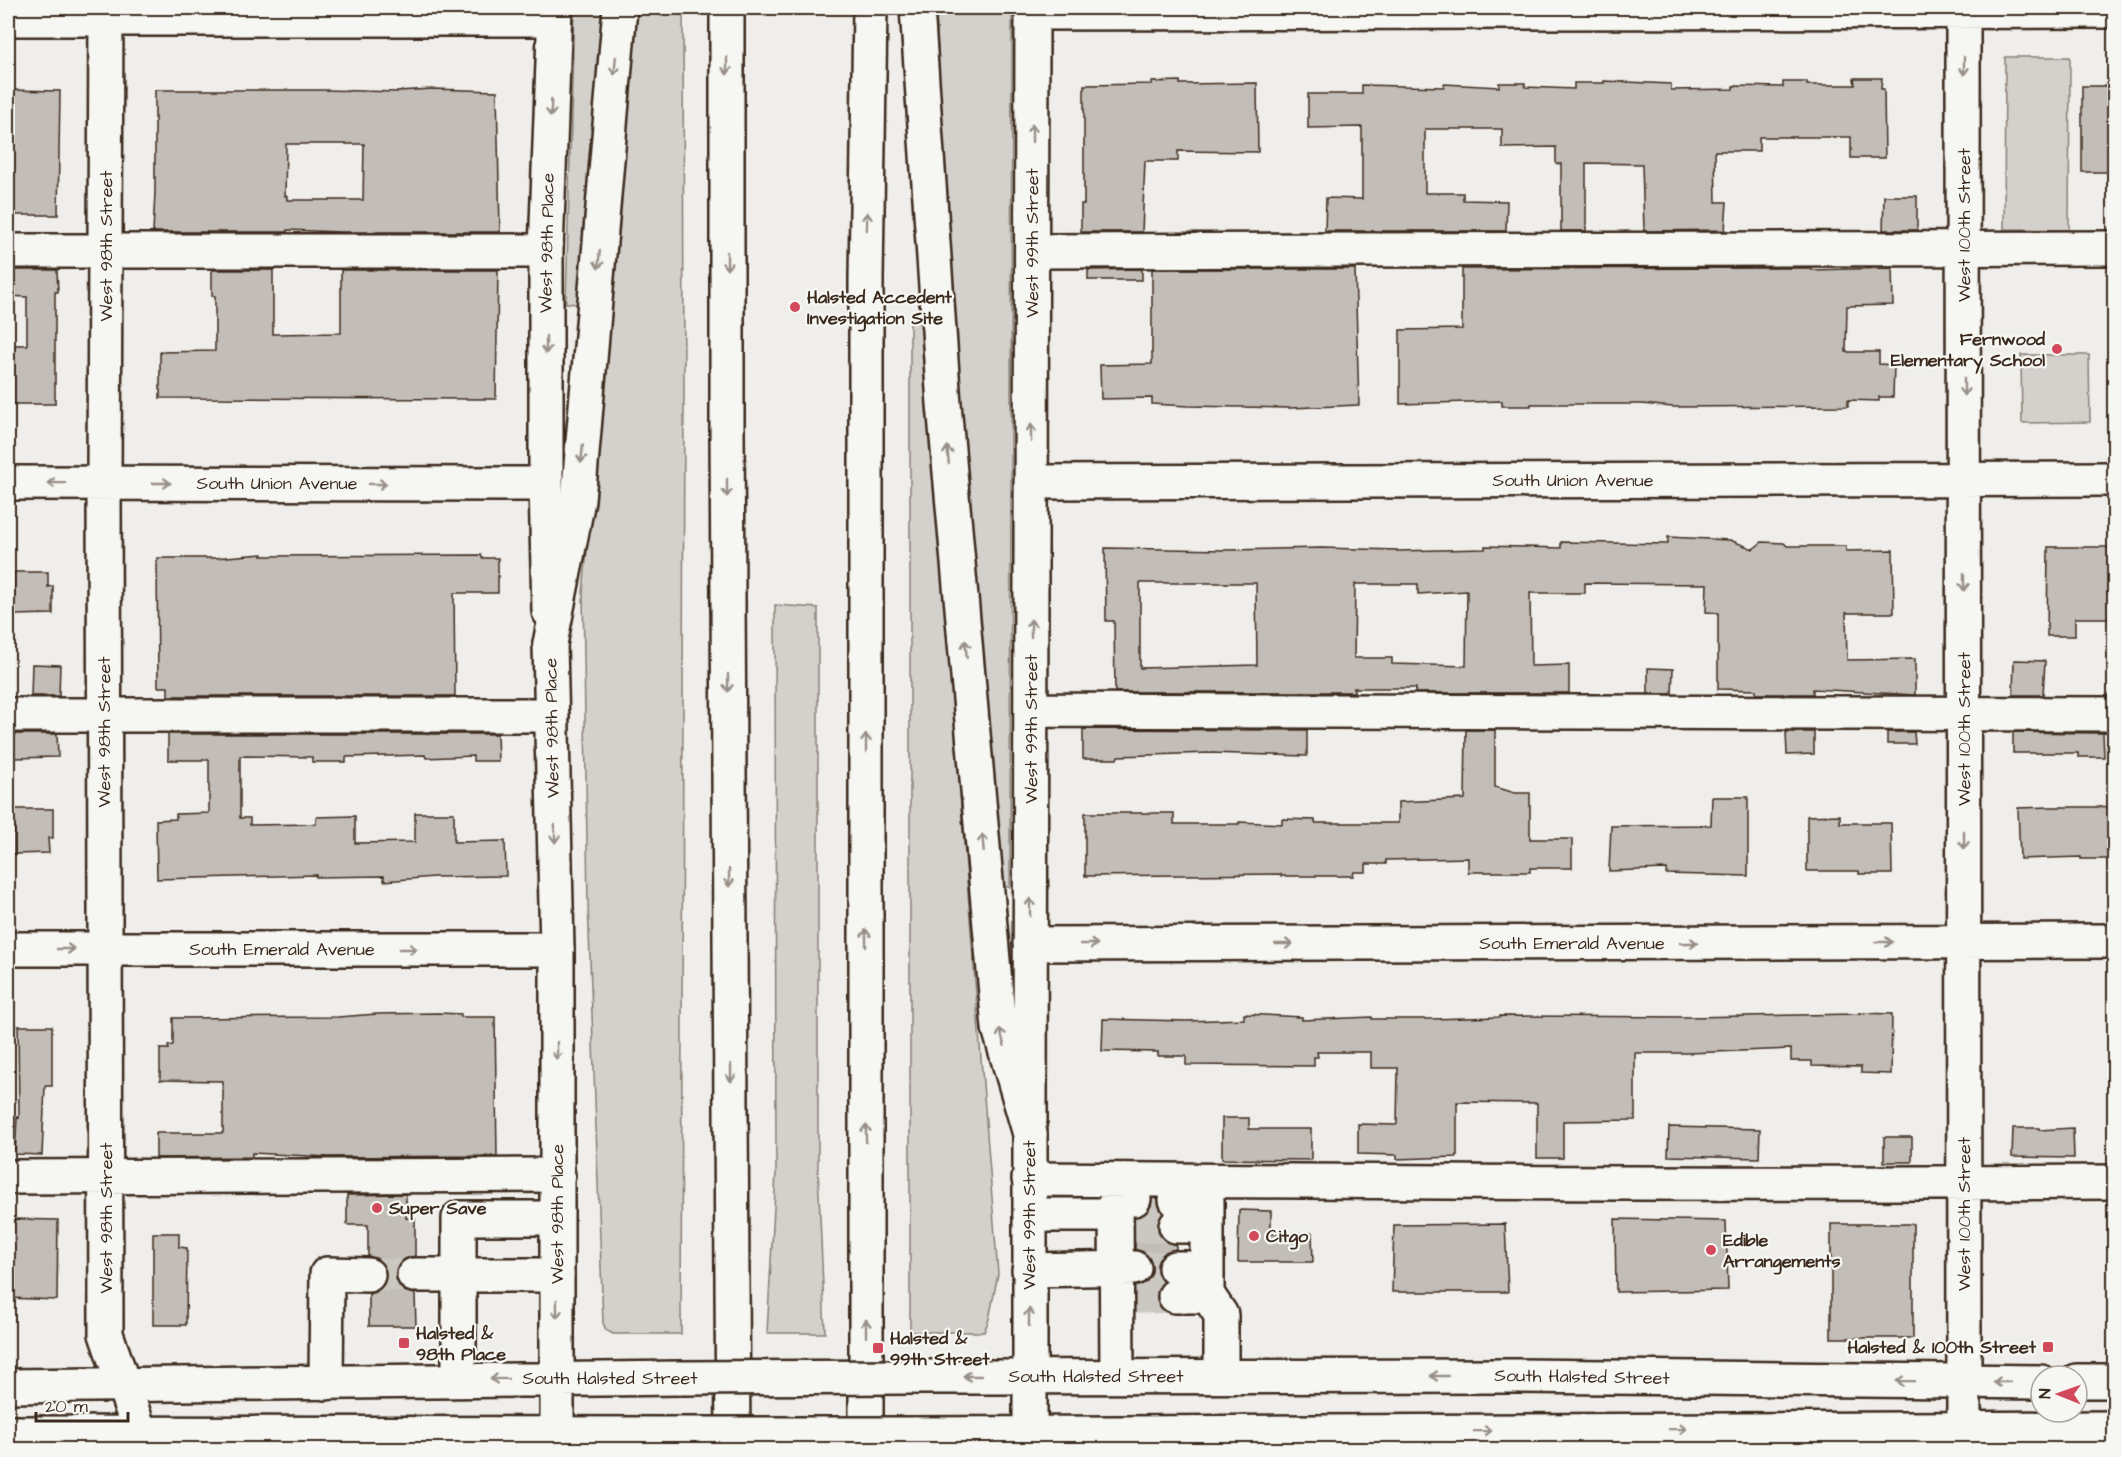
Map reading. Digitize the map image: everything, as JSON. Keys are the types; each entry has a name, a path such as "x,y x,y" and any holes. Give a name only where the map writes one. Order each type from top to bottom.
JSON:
{"main road":[{"path":"550,644 578,500 620,8"},
{"path":"727,8 733,1449"},
{"path":"866,1449 866,279 870,8"},
{"path":"917,8 944,404 999,1028 1030,1134"},
{"path":"1032,10 1963,9 2115,11"},
{"name":"West 100th Street","path":"1963,9 1964,1439"},
{"name":"West 99th Street","path":"1030,1442 1032,10"},
{"path":"8,19 106,13 555,13"},
{"name":"West 98th Street","path":"106,13 104,483 106,1334 144,1442"},
{"name":"West 98th Place","path":"555,13 546,251 546,484 557,949 557,1442"},
{"path":"1032,251 2115,248"},
{"path":"8,250 546,251"},
{"name":"South Union Avenue","path":"1031,482 2115,479"},
{"name":"South Union Avenue","path":"8,483 546,484"},
{"path":"1031,710 2115,714"},
{"path":"8,715 552,715"},
{"name":"South Emerald Avenue","path":"1030,944 2115,941"},
{"name":"South Emerald Avenue","path":"8,950 557,949"},
{"path":"8,1177 558,1176"},
{"path":"1029,1179 2115,1182"},
{"path":"1030,1215 1125,1217 1125,1282 1117,1376"},
{"path":"1186,1217 1191,1282 1221,1315 1221,1376"},
{"path":"459,1380 459,1218 556,1218"},
{"path":"1029,1270 1125,1282"},
{"path":"326,1383 327,1274 368,1275"},
{"path":"414,1275 556,1275"},
{"name":"South Halsted Street","path":"8,1386 558,1378 1029,1376 1518,1376 2029,1382"},
{"path":"2089,1381 2115,1381"},
{"path":"8,1434 144,1442 557,1442 681,1434 914,1434 1030,1442 1130,1442 2073,1439 2115,1428"}],"shaded area":[{"path":"574,8 603,8 577,304 566,303"},
{"path":"636,8 683,8 681,1334 613,1334 606,1330 603,1323 588,903 583,593"},
{"path":"936,8 1012,8 1010,887 1001,887 959,405 943,187"},
{"path":"2005,57 2070,57 2069,230 2004,229"},
{"path":"923,322 998,1274 989,1319 984,1332 910,1332 910,323"},
{"path":"2021,355 2089,355 2090,422 2022,423"},
{"path":"775,605 818,608 818,1170 825,1333 767,1333 776,1173"}],"building":[{"path":"1854,78 1882,78 1885,158 1851,158 1851,137 1759,137 1759,151 1715,151 1716,202 1727,202 1725,230 1644,231 1642,164 1586,163 1586,231 1561,231 1561,164 1556,164 1556,147 1502,148 1502,129 1425,129 1425,193 1463,193 1463,200 1507,201 1506,231 1325,231 1326,198 1362,199 1362,127 1308,128 1308,94 1362,94 1362,85 1444,87 1444,84 1499,87 1499,83 1525,83 1525,87 1574,89 1574,83 1604,83 1604,81 1671,84 1671,90 1733,89 1733,86 1783,87 1783,82 1807,82 1807,85 1855,85"},
{"path":"1180,81 1180,84 1257,83 1258,152 1178,151 1178,161 1145,161 1142,232 1081,232 1081,204 1084,204 1084,85 1152,84 1152,82"},
{"path":"2082,86 2111,86 2111,172 2082,172"},
{"path":"433,89 497,91 500,232 287,230 287,232 153,232 155,90 397,91","holes":["286,144 364,144 363,200 287,200 285,196"]},
{"path":"8,90 60,91 58,215 8,215"},
{"path":"1884,196 1917,196 1917,230 1883,230"},
{"path":"1811,268 1811,270 1892,268 1893,305 1847,306 1846,352 1879,352 1879,364 1894,365 1893,397 1879,397 1879,401 1848,400 1848,406 1673,407 1642,404 1531,404 1531,406 1502,406 1502,401 1400,404 1400,330 1462,329 1462,269"},
{"path":"1142,269 1142,280 1088,280 1088,270"},
{"path":"1152,269 1355,269 1359,405 1291,408 1188,406 1152,404 1152,398 1101,399 1100,365 1152,364"},
{"path":"8,270 57,270 55,404 8,404 8,345 27,345 27,297 8,296"},
{"path":"212,270 273,270 273,334 341,333 341,270 498,270 496,399 160,398 160,352 215,351 215,296 212,296"},
{"path":"1668,537 1730,540 1753,549 1762,542 1784,543 1787,546 1846,546 1846,551 1893,550 1894,613 1846,613 1847,660 1915,659 1915,695 1813,689 1813,694 1756,694 1756,690 1718,689 1718,613 1706,612 1707,584 1585,583 1585,593 1530,593 1531,666 1569,665 1569,693 1415,693 1416,688 1354,688 1354,692 1115,692 1114,621 1106,621 1105,548 1227,550 1321,548 1397,551 1485,549 1485,546 1561,548 1561,542 1668,544","holes":["1140,583 1256,583 1257,665 1140,668","1355,584 1418,584 1418,594 1467,591 1466,666 1392,664 1392,658 1354,658"]},
{"path":"2048,547 2115,547 2115,618 2075,618 2075,636 2047,636"},
{"path":"263,554 262,556 481,555 482,558 498,558 498,593 454,593 455,696 168,696 168,687 158,687 157,558 214,558"},
{"path":"14,572 48,572 48,587 53,586 53,614 14,615"},
{"path":"2014,660 2045,661 2043,695 2013,695"},
{"path":"32,664 60,665 59,696 31,696"},
{"path":"1648,668 1673,669 1672,694 1648,694"},
{"path":"1083,729 1307,730 1307,756 1210,753 1083,759"},
{"path":"1466,730 1495,730 1495,787 1515,793 1530,793 1530,839 1572,839 1572,868 1530,868 1530,872 1468,872 1468,858 1386,860 1386,864 1366,864 1366,872 1354,872 1353,876 1281,876 1281,874 1085,876 1085,813 1174,813 1174,824 1239,824 1239,822 1282,824 1282,819 1315,820 1315,823 1398,823 1398,802 1465,799"},
{"path":"1786,732 1814,732 1814,754 1787,755"},
{"path":"1887,732 1914,732 1915,744 1887,744"},
{"path":"2013,732 2103,733 2104,757 2078,757 2078,753 2013,753"},
{"path":"13,734 57,734 58,757 13,758"},
{"path":"168,734 497,734 498,761 473,761 473,756 426,758 425,755 346,757 346,762 312,762 312,757 240,756 240,818 250,818 250,825 316,824 316,817 355,816 355,843 415,842 415,813 454,813 454,842 505,841 506,876 434,877 384,881 384,876 316,877 316,875 157,879 156,820 176,819 176,814 209,813 209,760 168,760"},
{"path":"1712,797 1748,797 1748,876 1666,874 1667,869 1609,871 1611,826 1711,825"},
{"path":"2114,807 2115,859 2081,859 2081,857 2020,859 2018,808"},
{"path":"14,809 53,809 53,838 48,838 49,853 14,854"},
{"path":"1840,815 1840,823 1891,823 1892,874 1859,874 1859,871 1807,871 1807,816"},
{"path":"461,1014 461,1017 495,1017 497,1156 329,1157 252,1153 252,1157 156,1158 156,1133 223,1133 223,1081 160,1080 160,1049 169,1049 168,1046 173,1045 173,1018 338,1017"},
{"path":"1244,1014 1302,1017 1302,1020 1372,1017 1372,1019 1431,1019 1500,1016 1689,1017 1892,1014 1891,1074 1861,1073 1861,1067 1812,1066 1812,1061 1791,1061 1791,1049 1635,1053 1635,1120 1563,1121 1563,1158 1537,1158 1537,1103 1457,1102 1457,1157 1397,1159 1397,1155 1358,1154 1358,1124 1397,1124 1398,1068 1371,1068 1371,1052 1317,1052 1318,1057 1314,1057 1314,1066 1186,1065 1186,1056 1158,1056 1158,1052 1102,1051 1103,1019 1187,1021 1244,1019"},
{"path":"18,1026 52,1026 52,1086 45,1086 42,1155 15,1154 17,1117 19,1118"},
{"path":"1222,1118 1249,1118 1249,1129 1311,1129 1311,1160 1222,1159"},
{"path":"1669,1127 1760,1129 1759,1158 1668,1156"},
{"path":"2013,1128 2039,1128 2039,1130 2073,1128 2074,1158 2012,1157"},
{"path":"1884,1137 1912,1137 1912,1162 1884,1162"},
{"path":"406,1194 406,1218 415,1219 415,1256 405,1259 398,1265 395,1276 404,1291 415,1294 416,1326 369,1326 369,1294 376,1292 384,1285 387,1275 378,1259 368,1256 368,1225 347,1225 347,1195"},
{"path":"1153,1199 1157,1199 1163,1213 1157,1225 1160,1235 1166,1242 1176,1245 1176,1249 1165,1252 1159,1258 1156,1267 1163,1282 1156,1295 1161,1308 1135,1307 1135,1287 1144,1284 1150,1278 1153,1268 1150,1258 1144,1252 1135,1250 1135,1218 1144,1215 1150,1209"},
{"path":"1239,1210 1271,1211 1271,1234 1312,1233 1313,1262 1238,1262"},
{"path":"8,1219 58,1220 57,1300 8,1298"},
{"path":"1615,1219 1726,1221 1728,1290 1616,1292"},
{"path":"1505,1224 1508,1292 1392,1292 1394,1225"},
{"path":"1831,1224 1913,1224 1913,1338 1831,1338"},
{"path":"153,1233 179,1233 179,1247 187,1248 186,1325 153,1325"}],"tunnel":[{"path":"1134,1199 1176,1200"},
{"path":"1134,1226 1176,1226"},
{"path":"1134,1268 1175,1268"},
{"path":"368,1275 414,1275"},
{"path":"1134,1297 1175,1296"}],"place":[{"name":"Halsted Accedent Investigation Site","path":"795,307"},
{"name":"Fernwood Elementary School","path":"2057,349"},
{"name":"Super Save","path":"377,1208"},
{"name":"Citgo","path":"1254,1236"},
{"name":"Edible Arrangements","path":"1711,1250"},
{"name":"Halsted & 98th Place","path":"404,1343"},
{"name":"Halsted & 100th Street","path":"2048,1347"},
{"name":"Halsted & 99th Street","path":"878,1348"}]}
